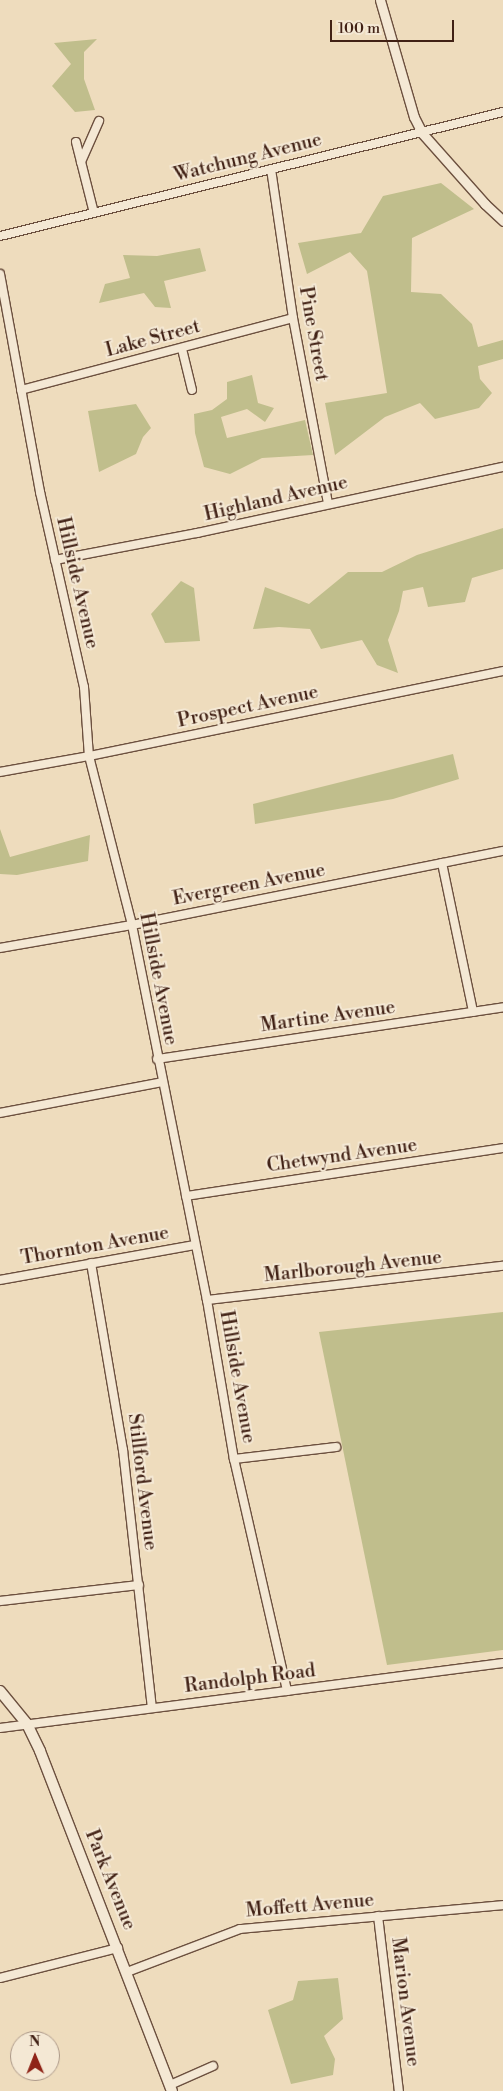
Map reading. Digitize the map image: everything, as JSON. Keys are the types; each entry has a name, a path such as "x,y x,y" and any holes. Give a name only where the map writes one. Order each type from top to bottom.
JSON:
{"main road":[{"name":"Park Avenue","path":"0,1692 27,1724 40,1751 128,1972 171,2088"}],"street":[{"path":"380,0 414,117 422,133 485,204 503,221"},
{"name":"Watchung Avenue","path":"0,236 503,112"},
{"path":"81,162 99,121"},
{"path":"76,142 94,213"},
{"name":"Pine Street","path":"271,169 293,318 328,504"},
{"name":"Hillside Avenue","path":"0,274 55,560 84,687 89,756 132,925 157,1059 207,1300 234,1459 287,1691"},
{"name":"Lake Street","path":"21,390 182,349 293,318"},
{"path":"182,349 192,390"},
{"name":"Highland Avenue","path":"55,560 197,533 503,467"},
{"name":"Prospect Avenue","path":"0,772 89,756 503,671"},
{"name":"Evergreen Avenue","path":"0,948 132,925 503,851"},
{"path":"442,863 473,1012"},
{"name":"Martine Avenue","path":"157,1059 503,1007"},
{"path":"0,1112 162,1082"},
{"name":"Chetwynd Avenue","path":"186,1196 503,1148"},
{"name":"Thornton Avenue","path":"0,1280 195,1245"},
{"name":"Stillford Avenue","path":"91,1263 124,1450 152,1707"},
{"name":"Marlborough Avenue","path":"207,1300 503,1266"},
{"path":"234,1459 336,1447"},
{"path":"0,1601 139,1585"},
{"name":"Randolph Road","path":"0,1728 503,1663"},
{"name":"Moffett Avenue","path":"128,1972 240,1929 503,1904"},
{"name":"Marion Avenue","path":"378,1916 399,2091"},
{"path":"0,1978 118,1948"},
{"path":"171,2088 213,2066"}],"shaded area":[{"path":"97,39 84,52 84,79 95,110 75,112 52,86 71,64 54,43"},
{"path":"441,183 474,209 412,238 411,292 441,294 472,324 478,347 503,340 503,359 478,366 480,379 492,393 479,408 435,419 420,403 385,417 335,455 325,403 387,393 367,271 350,252 307,274 298,243 361,233 383,196"},
{"path":"200,248 206,271 164,281 171,308 155,307 144,293 99,303 105,284 130,278 123,255 157,256"},
{"path":"252,375 258,403 274,408 265,422 247,409 221,417 227,438 305,420 313,455 262,458 230,474 204,467 195,433 194,414 212,410 227,399 227,382"},
{"path":"136,404 151,428 143,437 136,454 99,472 88,411"},
{"path":"503,528 503,569 472,578 465,602 428,607 423,587 403,591 399,611 388,640 398,673 377,665 362,640 321,649 310,629 279,627 253,629 265,587 309,604 348,572 382,572 417,555"},
{"path":"181,581 194,588 200,641 165,643 151,614"},
{"path":"453,754 459,779 393,799 255,824 253,804"},
{"path":"0,829 10,857 90,835 88,861 17,875 0,874"},
{"path":"503,1312 503,1650 387,1665 319,1332"},
{"path":"338,1978 343,2019 324,2036 335,2059 333,2075 291,2084 268,2010 293,2000 298,1981"}]}
